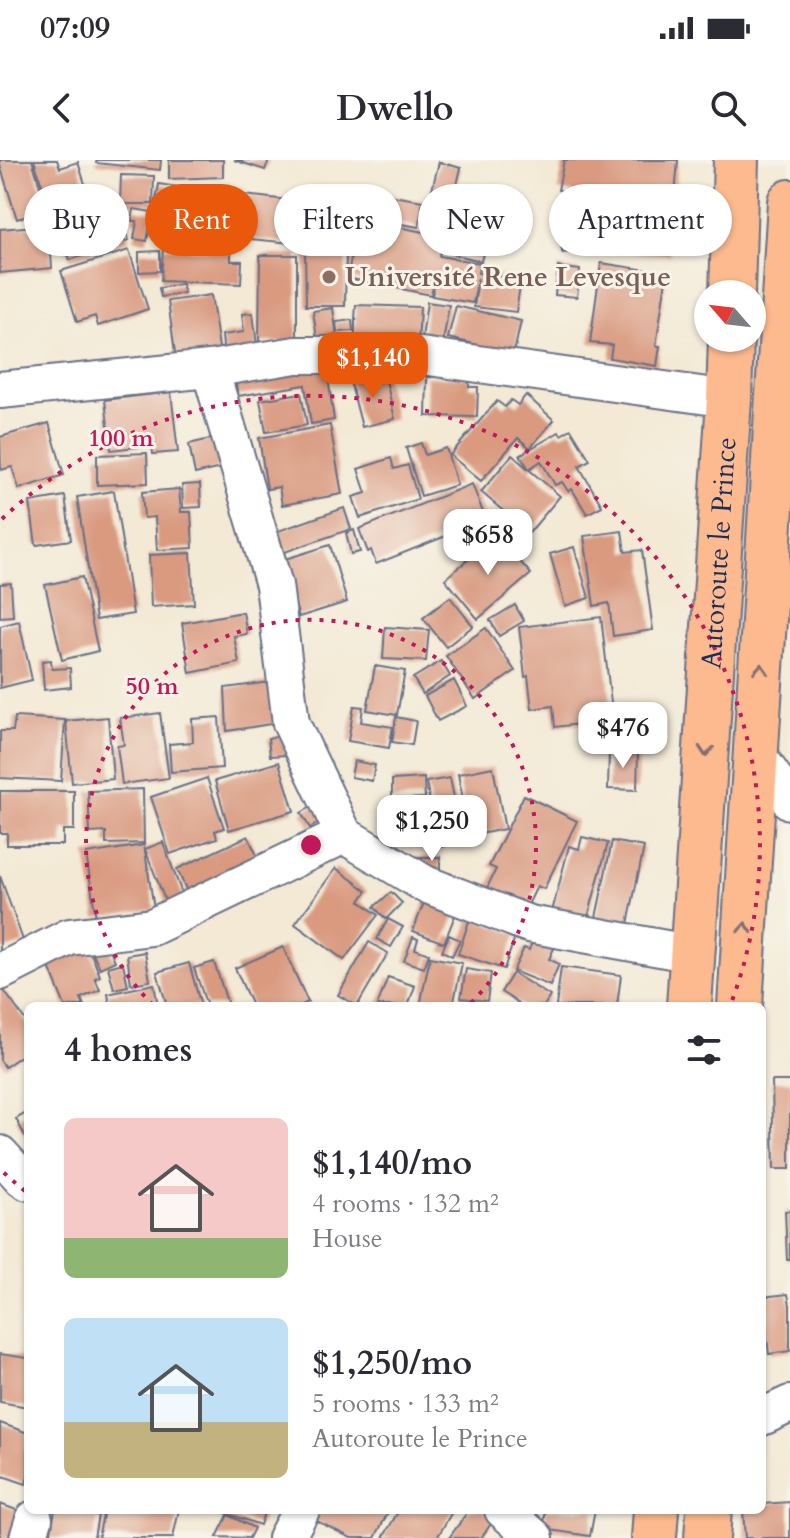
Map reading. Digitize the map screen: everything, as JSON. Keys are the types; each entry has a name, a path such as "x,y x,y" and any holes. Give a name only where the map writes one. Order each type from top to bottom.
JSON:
{"main road":[{"path":"732,280 736,160"},
{"name":"Autoroute le Prince","path":"740,1002 790,202"},
{"name":"Autoroute le Prince","path":"689,1002 731,352"},
{"path":"654,1538 656,1514"},
{"path":"707,1538 709,1514"}],"street":[{"path":"0,390 210,369 296,355 414,355 729,399"},
{"path":"210,369 274,585 291,723 344,835 425,884 529,924 693,954"},
{"path":"756,753 790,801"},
{"path":"0,972 69,937 152,927 344,835"},
{"path":"0,1154 24,1178"},
{"path":"766,1415 790,1404"},
{"path":"286,1538 299,1514"},
{"path":"508,1514 535,1538"}],"building":[{"path":"0,160 32,160 39,184 24,184 24,217 17,219"},
{"path":"34,160 57,160 60,168 78,162 85,184 42,184"},
{"path":"97,160 161,160 160,170 96,163"},
{"path":"169,160 223,160 223,177 169,179"},
{"path":"234,160 269,160 265,170"},
{"path":"564,160 678,160 676,184 559,184"},
{"path":"439,162 461,168 457,184 433,184"},
{"path":"121,175 154,176 154,184 145,184 145,204 129,204 129,184 121,184"},
{"path":"258,197 274,199 274,241 258,240"},
{"path":"402,198 418,200 418,227 402,224"},
{"path":"134,209 145,211 145,241 134,239 137,221 132,221"},
{"path":"24,227 24,256 51,256 52,268 0,273 0,229"},
{"path":"402,228 418,231 418,256 480,263 478,273 521,279 516,312 474,307 478,278 473,303 432,296 434,284 431,295 347,278 351,256 402,256"},
{"path":"129,250 148,309 98,326 95,316 77,322 61,271 110,256 129,256"},
{"path":"139,252 145,252 145,256 160,256 160,271 139,272"},
{"path":"260,255 297,256 297,343 259,342"},
{"path":"163,256 231,256 231,261 242,261 241,284 161,281"},
{"path":"305,256 346,256 345,306 306,306"},
{"path":"460,256 482,256 481,261"},
{"path":"601,263 667,273 656,346 660,346 657,366 610,358 612,345 590,343"},
{"path":"558,267 580,270 577,297 555,295"},
{"path":"182,284 184,293 161,297 159,288"},
{"path":"211,295 221,361 177,368 168,301"},
{"path":"427,302 449,305 442,349 421,346"},
{"path":"356,305 420,307 418,346 355,344"},
{"path":"456,306 521,321 514,353 448,338"},
{"path":"333,308 338,344 339,337 352,336 353,352 318,346 313,311"},
{"path":"253,313 258,354 224,358 222,335 244,332 242,314"},
{"path":"352,320 353,331 337,332 336,322"},
{"path":"325,356 334,420 311,424 305,385 238,396 234,371"},
{"path":"384,372 395,419 362,427 350,381"},
{"path":"427,377 469,377 469,387 478,387 477,417 426,416"},
{"path":"171,392 178,452 153,454 152,445 111,450 105,400"},
{"path":"301,393 307,425 266,432 260,400"},
{"path":"526,395 554,420 530,448 518,438 481,481 450,455 497,401 505,407 511,400 518,405"},
{"path":"49,423 64,475 19,489 12,467 1,470 0,437"},
{"path":"330,425 342,494 282,505 279,487 267,489 259,438"},
{"path":"571,429 590,460 579,466 602,506 587,514 572,489 568,491 562,482 555,485 541,461 529,469 520,455 559,432 561,435"},
{"path":"223,436 229,466 195,474 189,444"},
{"path":"421,443 425,455 446,448 457,485 421,496 406,448"},
{"path":"147,453 148,483 97,485 97,455"},
{"path":"512,455 560,496 529,533 481,492"},
{"path":"391,458 394,469 408,465 418,499 360,518 353,497 366,493 358,469"},
{"path":"200,484 201,507 183,508 182,485"},
{"path":"472,484 486,520 376,564 359,529"},
{"path":"179,489 181,512 191,512 193,548 157,550 155,517 144,518 142,492"},
{"path":"114,491 133,614 96,620 77,497"},
{"path":"65,496 71,540 36,545 30,502"},
{"path":"344,508 351,529 282,553 275,532"},
{"path":"354,530 360,552 351,554 346,533"},
{"path":"622,531 625,552 642,550 653,630 613,636 609,603 594,606 584,536"},
{"path":"497,535 531,574 478,619 445,579"},
{"path":"330,545 347,602 299,617 282,560"},
{"path":"574,547 589,598 565,606 550,554"},
{"path":"191,553 194,604 151,607 149,555"},
{"path":"82,577 98,651 62,660 45,585"},
{"path":"11,583 13,616 0,617 0,584"},
{"path":"450,597 473,626 446,647 423,618"},
{"path":"515,605 524,621 499,636 490,620"},
{"path":"243,612 247,634 234,636 239,663 190,673 182,623"},
{"path":"601,617 613,720 555,727 553,706 532,709 519,627"},
{"path":"19,621 32,680 0,688 0,626"},
{"path":"385,627 429,630 426,661 383,659"},
{"path":"486,628 515,671 475,699 446,656"},
{"path":"51,660 52,669 70,668 71,687 44,690 42,661"},
{"path":"441,661 450,676 423,694 413,678"},
{"path":"375,666 405,671 397,715 367,710"},
{"path":"454,680 467,706 438,721 425,696"},
{"path":"270,682 277,723 227,731 225,688"},
{"path":"354,706 363,707 361,722 393,727 389,748 348,741"},
{"path":"160,713 169,778 122,784 117,746 124,745 120,718"},
{"path":"15,717 65,720 61,781 0,778 0,731 13,731"},
{"path":"108,717 113,779 72,783 66,721"},
{"path":"219,717 222,768 171,772 169,744 193,742 192,719"},
{"path":"396,717 416,721 412,745 392,742"},
{"path":"284,736 286,755 270,756 268,738"},
{"path":"609,750 638,750 637,790 608,789"},
{"path":"354,761 375,765 372,781 351,777"},
{"path":"279,762 294,811 229,830 215,781"},
{"path":"493,767 505,829 470,836 458,774"},
{"path":"207,778 224,828 215,831 217,838 170,854 151,797"},
{"path":"424,778 425,798 392,800 392,780"},
{"path":"450,778 463,842 439,847 426,782"},
{"path":"143,789 144,843 106,844 106,832 90,833 88,791"},
{"path":"0,791 74,791 74,830 63,830 63,845 7,845 7,833 0,833"},
{"path":"524,795 577,821 544,889 537,886 526,909 486,890 496,869 489,866"},
{"path":"316,804 324,819 310,828 301,813"},
{"path":"248,836 260,862 189,896 177,869"},
{"path":"582,837 608,843 584,932 549,923 569,846 579,849"},
{"path":"612,841 644,847 625,938 593,932"},
{"path":"163,842 185,902 168,908 145,849"},
{"path":"144,845 154,909 96,918 86,854"},
{"path":"415,857 440,857 440,874"},
{"path":"336,868 367,891 360,901 378,915 344,960 295,924"},
{"path":"0,876 24,943 0,951"},
{"path":"391,892 402,903 386,919 374,907"},
{"path":"425,900 456,913 444,943 413,931"},
{"path":"470,918 516,934 504,969 458,954"},
{"path":"388,919 403,927 391,947 377,939"},
{"path":"449,935 460,940 452,956 442,951"},
{"path":"535,935 556,944 549,959 559,964 550,986 513,971 524,948 529,950"},
{"path":"413,937 418,939 415,949 429,954 424,968 404,961"},
{"path":"86,940 100,976 95,978 100,990 81,998 82,1002 63,1002 45,957"},
{"path":"106,940 115,961 100,968 90,947"},
{"path":"369,942 388,953 359,1002 350,1002 338,995"},
{"path":"283,947 308,1002 250,1002 235,968"},
{"path":"145,952 150,981 131,984 127,955"},
{"path":"430,957 462,963 454,1002 421,1002"},
{"path":"214,962 227,1002 206,1002 194,968"},
{"path":"123,963 128,986 114,989 108,967"},
{"path":"189,963 200,1002 166,1002 157,972"},
{"path":"561,967 621,975 618,1002 557,1002"},
{"path":"466,969 491,973 487,1001 461,998"},
{"path":"513,973 550,996 546,1002 517,1002 501,992"},
{"path":"388,977 415,986 409,1002 379,1002"},
{"path":"154,984 157,1002 109,1002 108,994"},
{"path":"0,985 24,1018 24,1054 5,1067 0,1060"},
{"path":"772,1081 790,1081 790,1169 774,1169"},
{"path":"24,1114 24,1134 16,1119"},
{"path":"785,1211 790,1211 790,1260 787,1260"},
{"path":"788,1294 790,1351 769,1354 766,1297"},
{"path":"0,1354 24,1357 24,1406 0,1402"},
{"path":"0,1423 24,1432 24,1483 0,1475"},
{"path":"790,1502 790,1538 745,1538 743,1514 766,1514 766,1504"},
{"path":"0,1504 24,1513 17,1538 0,1538"},
{"path":"54,1514 98,1515 94,1538 50,1538"},
{"path":"103,1514 178,1514 173,1538 98,1538"},
{"path":"228,1514 264,1514 260,1525"},
{"path":"318,1514 387,1514 375,1538 351,1538 315,1520"},
{"path":"397,1514 451,1514 437,1538 383,1538"},
{"path":"466,1514 489,1514 495,1518 481,1538 449,1538"},
{"path":"545,1514 594,1514 590,1536 543,1529"},
{"path":"228,1515 254,1528 249,1538 217,1537"}],"place":[{"name":"Université Rene Levesque","path":"329,277"}]}
